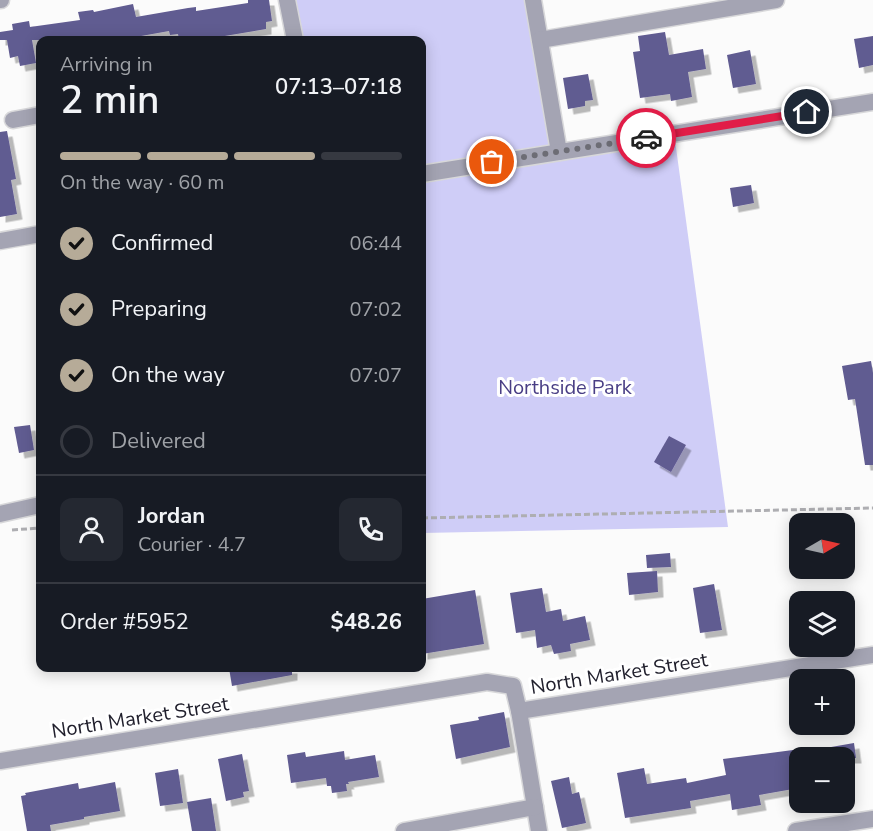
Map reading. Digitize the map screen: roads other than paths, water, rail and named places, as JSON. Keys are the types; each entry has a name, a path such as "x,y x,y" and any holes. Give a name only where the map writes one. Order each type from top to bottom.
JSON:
{"street":[{"path":"287,0 294,36"},
{"path":"533,0 559,152"},
{"path":"540,40 776,0"},
{"path":"426,170 517,167 559,152 873,102"},
{"path":"13,120 36,116"},
{"path":"0,241 36,235"},
{"path":"0,514 36,506"},
{"name":"North Market Street","path":"0,761 487,682 513,686 519,711 873,655"},
{"path":"519,711 539,831"},
{"path":"404,831 535,807"},
{"path":"796,831 873,819"}],"park label":[{"name":"Northside Park","path":"565,387"}]}
